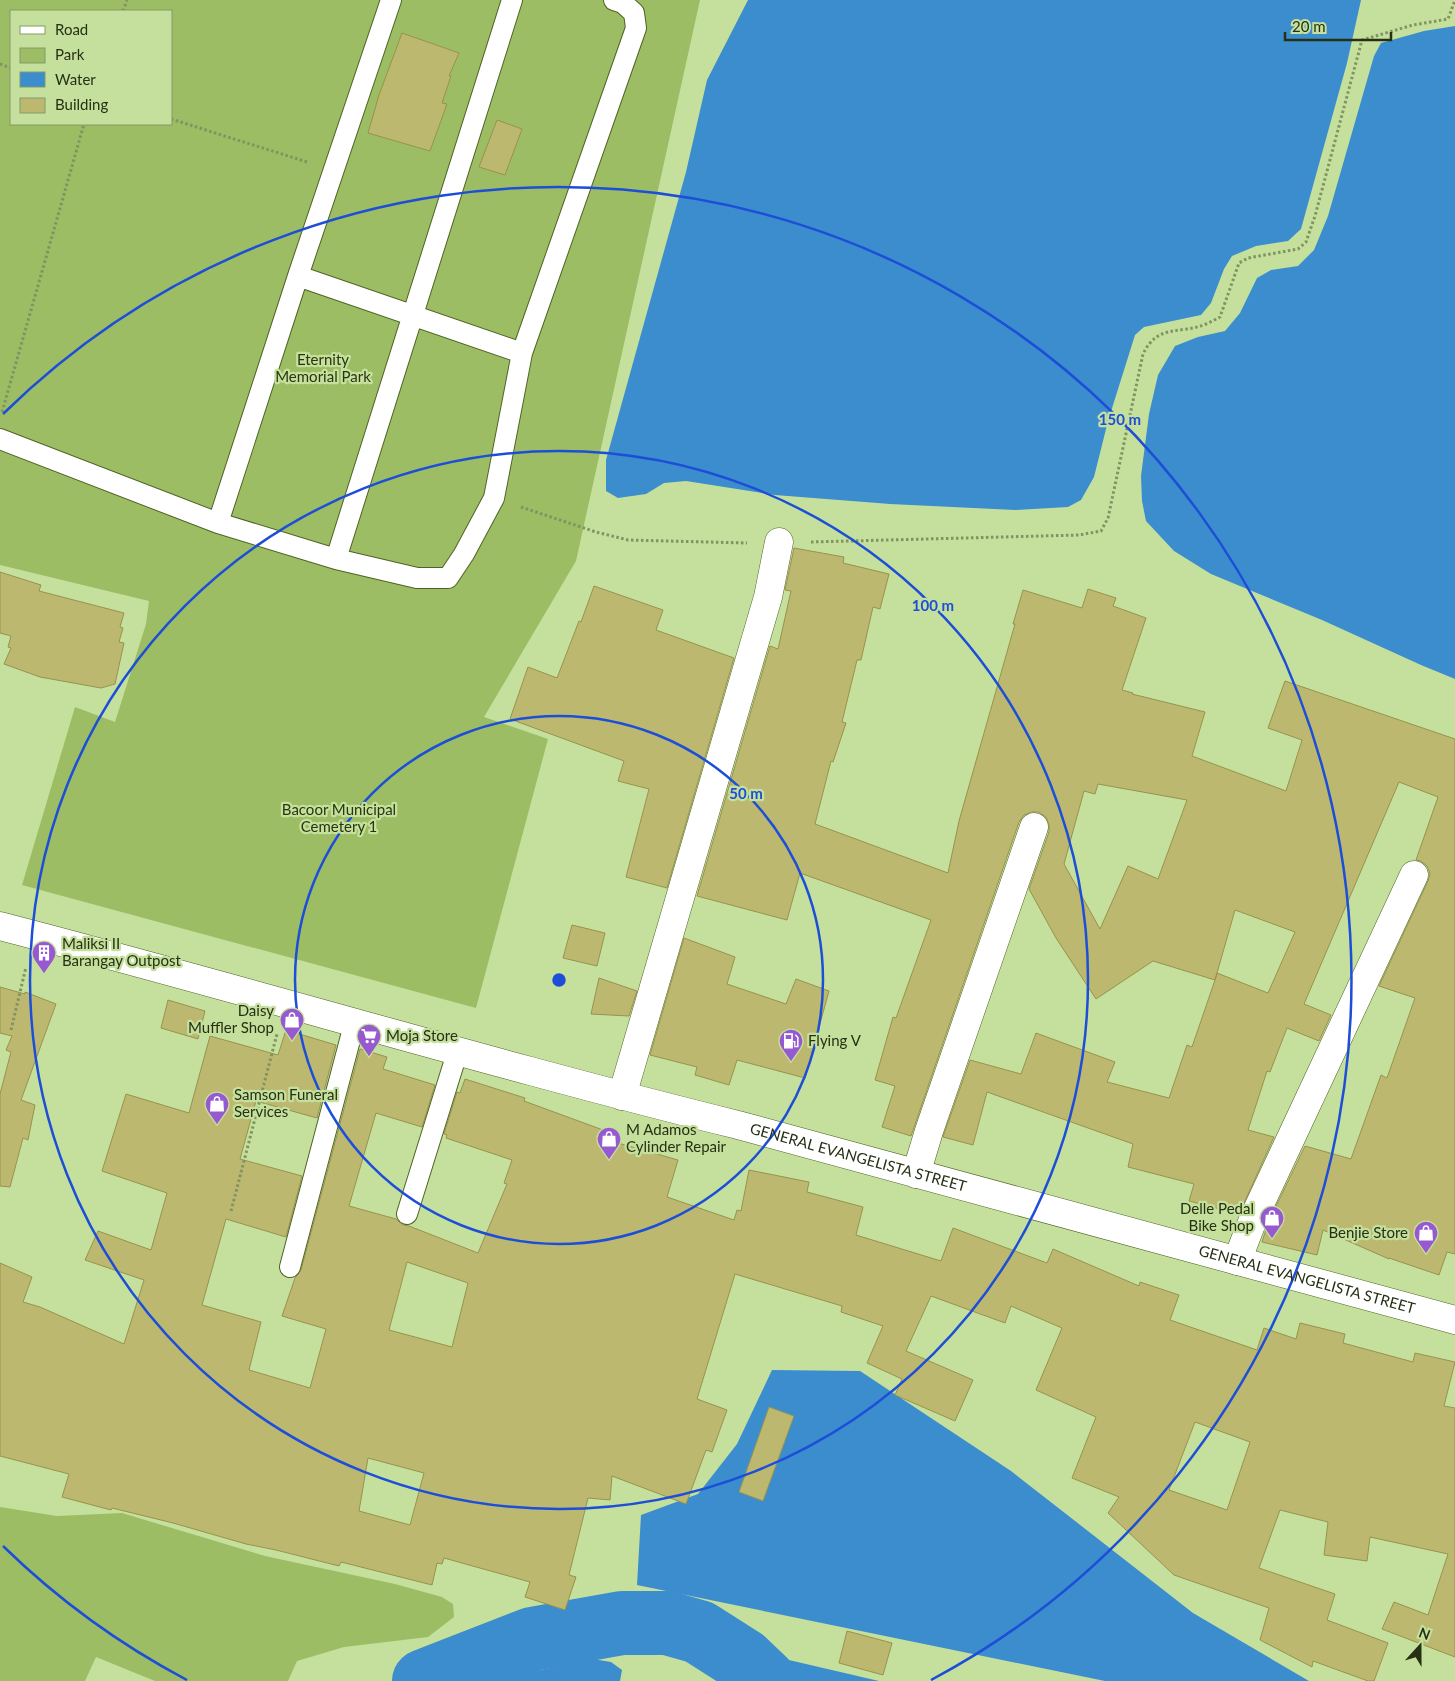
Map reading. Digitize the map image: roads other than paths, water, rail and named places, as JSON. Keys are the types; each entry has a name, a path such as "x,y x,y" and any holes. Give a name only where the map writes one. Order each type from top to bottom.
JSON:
{"main road":[{"path":"622,1096 768,597 780,542"},
{"path":"916,1174 929,1131 1034,827"},
{"path":"1237,1261 1258,1208 1414,875"},
{"name":"GENERAL EVANGELISTA STREET","path":"0,926 355,1021 622,1096 738,1125 1455,1320"}],"lane":[{"path":"218,523 298,276 391,0"},
{"path":"336,559 512,0"},
{"path":"0,439 218,523 336,559 417,578 448,578 464,554 494,498 522,353 636,28 634,13 623,3 614,0"},
{"path":"298,276 522,353"},
{"path":"290,1267 355,1021"},
{"path":"407,1214 458,1050"}],"water":[{"path":"748,0 1361,0 1347,63 1301,229 1288,241 1256,246 1232,256 1224,269 1211,303 1201,315 1144,327 1135,335 1108,421 1094,477 1081,500 1068,507 1015,510 890,504 775,495 686,481 664,483 646,494 618,498 606,491 606,460 686,172 707,80"},
{"path":"1455,26 1455,679 1322,620 1211,574 1174,551 1146,521 1142,501 1141,476 1149,414 1158,375 1175,346 1198,337 1225,331 1240,313 1257,278 1271,270 1298,266 1314,250 1328,216 1374,56 1381,43 1424,31"},
{"path":"772,1370 860,1371 1011,1471 1193,1613 1309,1681 1105,1681 637,1585 641,1515 698,1494 737,1444"},
{"path":"686,1636 879,1681 736,1681"},
{"path":"593,1659 611,1662 622,1670 620,1681 488,1681"}],"waterway":[{"path":"424,1681 532,1639 622,1623 667,1623 699,1632 743,1660 765,1681"}],"place":[{"name":"Maliksi II Barangay Outpost","path":"44,974"},
{"name":"Daisy Muffler Shop","path":"292,1041"},
{"name":"Moja Store","path":"369,1057"},
{"name":"Flying V","path":"791,1062"},
{"name":"Samson Funeral Services","path":"217,1125"},
{"name":"M Adamos Cylinder Repair","path":"609,1160"},
{"name":"Delle Pedal Bike Shop","path":"1272,1239"},
{"name":"Benjie Store","path":"1426,1254"}],"park label":[{"name":"Eternity Memorial Park","path":"323,368"},
{"name":"Bacoor Municipal Cemetery 1","path":"339,818"}]}
